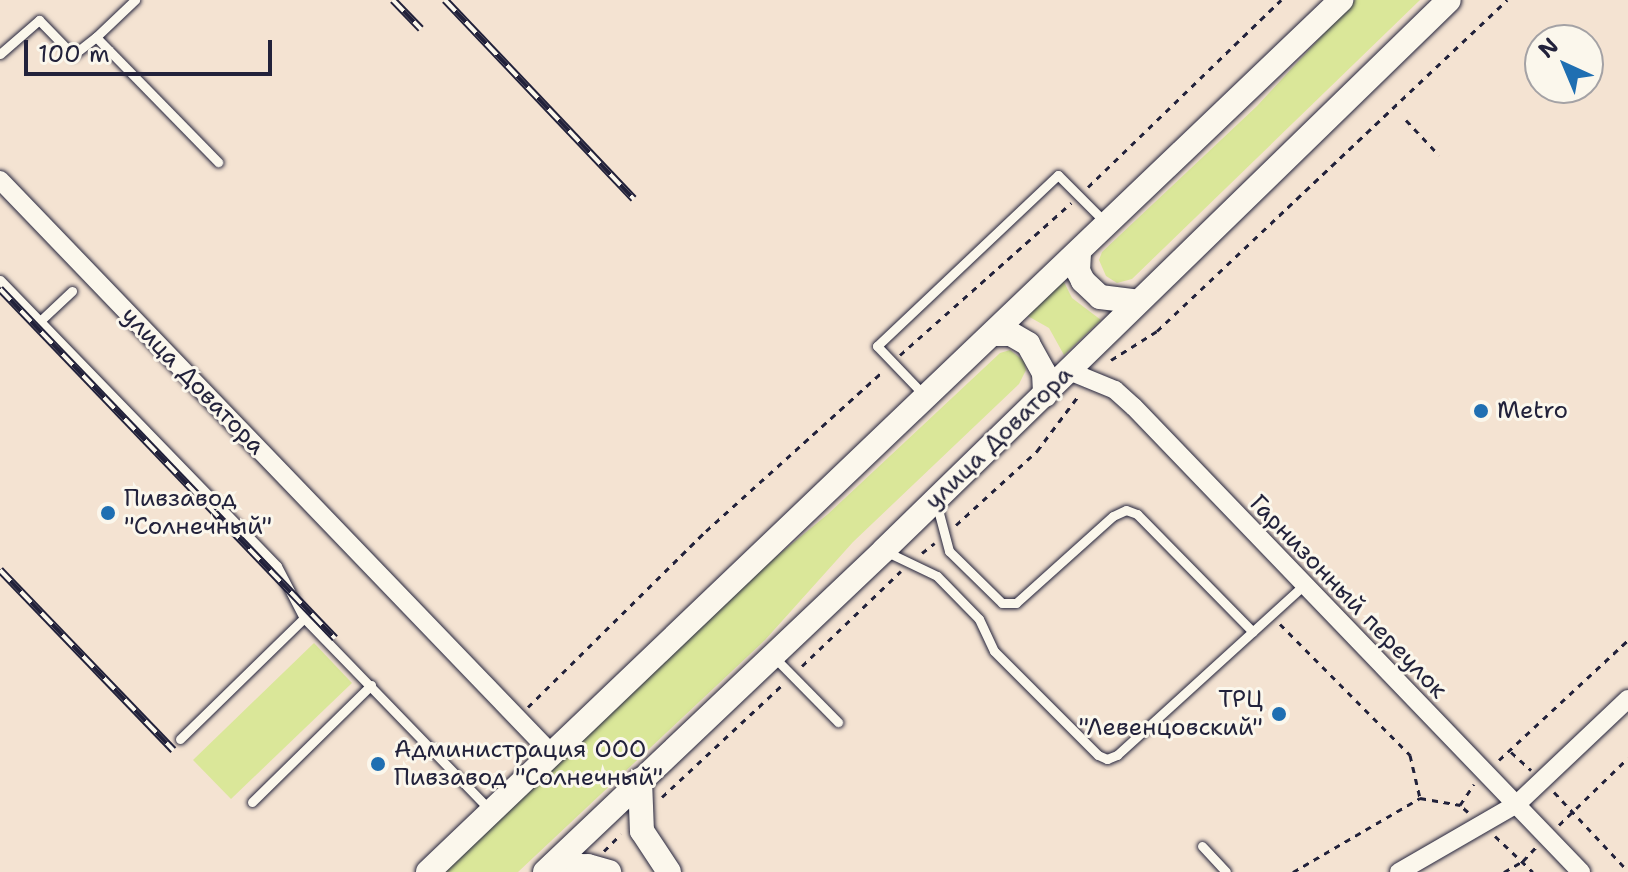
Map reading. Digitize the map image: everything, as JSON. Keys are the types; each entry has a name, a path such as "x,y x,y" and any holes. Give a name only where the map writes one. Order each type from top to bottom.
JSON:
{"street":[{"path":"428,872 1341,0"},
{"name":"улица Доватора","path":"549,868 1045,395 1080,375 1138,302 1449,0"},
{"name":"улица Доватора","path":"0,180 552,754"},
{"path":"1079,253 1078,271 1083,281 1100,297 1138,302"},
{"path":"993,334 1011,334 1028,344 1044,373 1045,395"},
{"name":"Гарнизонный переулок","path":"1080,375 1115,390 1134,407 1581,872"},
{"path":"1399,872 1517,804 1628,699"},
{"path":"640,780 642,831 669,872"},
{"path":"549,868 599,869"}],"lane":[{"path":"0,54 39,20 73,55 135,0"},
{"path":"96,37 218,162"},
{"path":"926,398 877,346 1058,175 1108,225"},
{"path":"0,280 277,566 304,618 492,811"},
{"path":"40,321 72,291"},
{"path":"935,500 949,551 1002,603 1016,603 1113,516 1126,510 1137,514 1253,632"},
{"path":"884,550 937,576 979,619 994,651 1098,755 1107,759 1117,755 1303,586"},
{"path":"180,739 304,618"},
{"path":"773,655 838,722"},
{"path":"252,802 371,685"},
{"path":"1202,846 1226,872"}],"path":[{"path":"599,869 640,815 911,562 1037,451 1080,375 1157,331 1507,0"},
{"path":"1406,120 1439,155"},
{"path":"1271,615 1410,755 1420,798"},
{"path":"1460,805 1482,771 1511,752 1628,640"},
{"path":"1511,752 1542,779 1628,871"},
{"path":"1504,872 1523,861 1628,758"},
{"path":"1293,872 1420,798 1460,805 1533,872"}],"green space":[{"path":"1355,0 1420,0 1132,279 1117,283 1106,276 1099,260 1102,252 1257,106"},
{"path":"1063,280 1072,298 1101,320 1064,355 1049,328 1026,315"},
{"path":"1010,350 1024,361 1026,370 1019,384 853,542 765,640 518,872 441,872 771,561 828,514 1000,353"},
{"path":"314,643 352,683 231,799 193,760"}],"railway":[{"path":"393,0 421,29"},
{"path":"445,0 634,199"},
{"path":"0,289 335,638"},
{"path":"0,570 173,750"}],"place":[{"name":"Metro","path":"1481,411"},
{"name":"Пивзавод \"Солнечный\"","path":"108,513"},
{"name":"ТРЦ \"Левенцовский\"","path":"1279,714"},
{"name":"Администрация ООО Пивзавод \"Солнечный\"","path":"378,764"}]}
